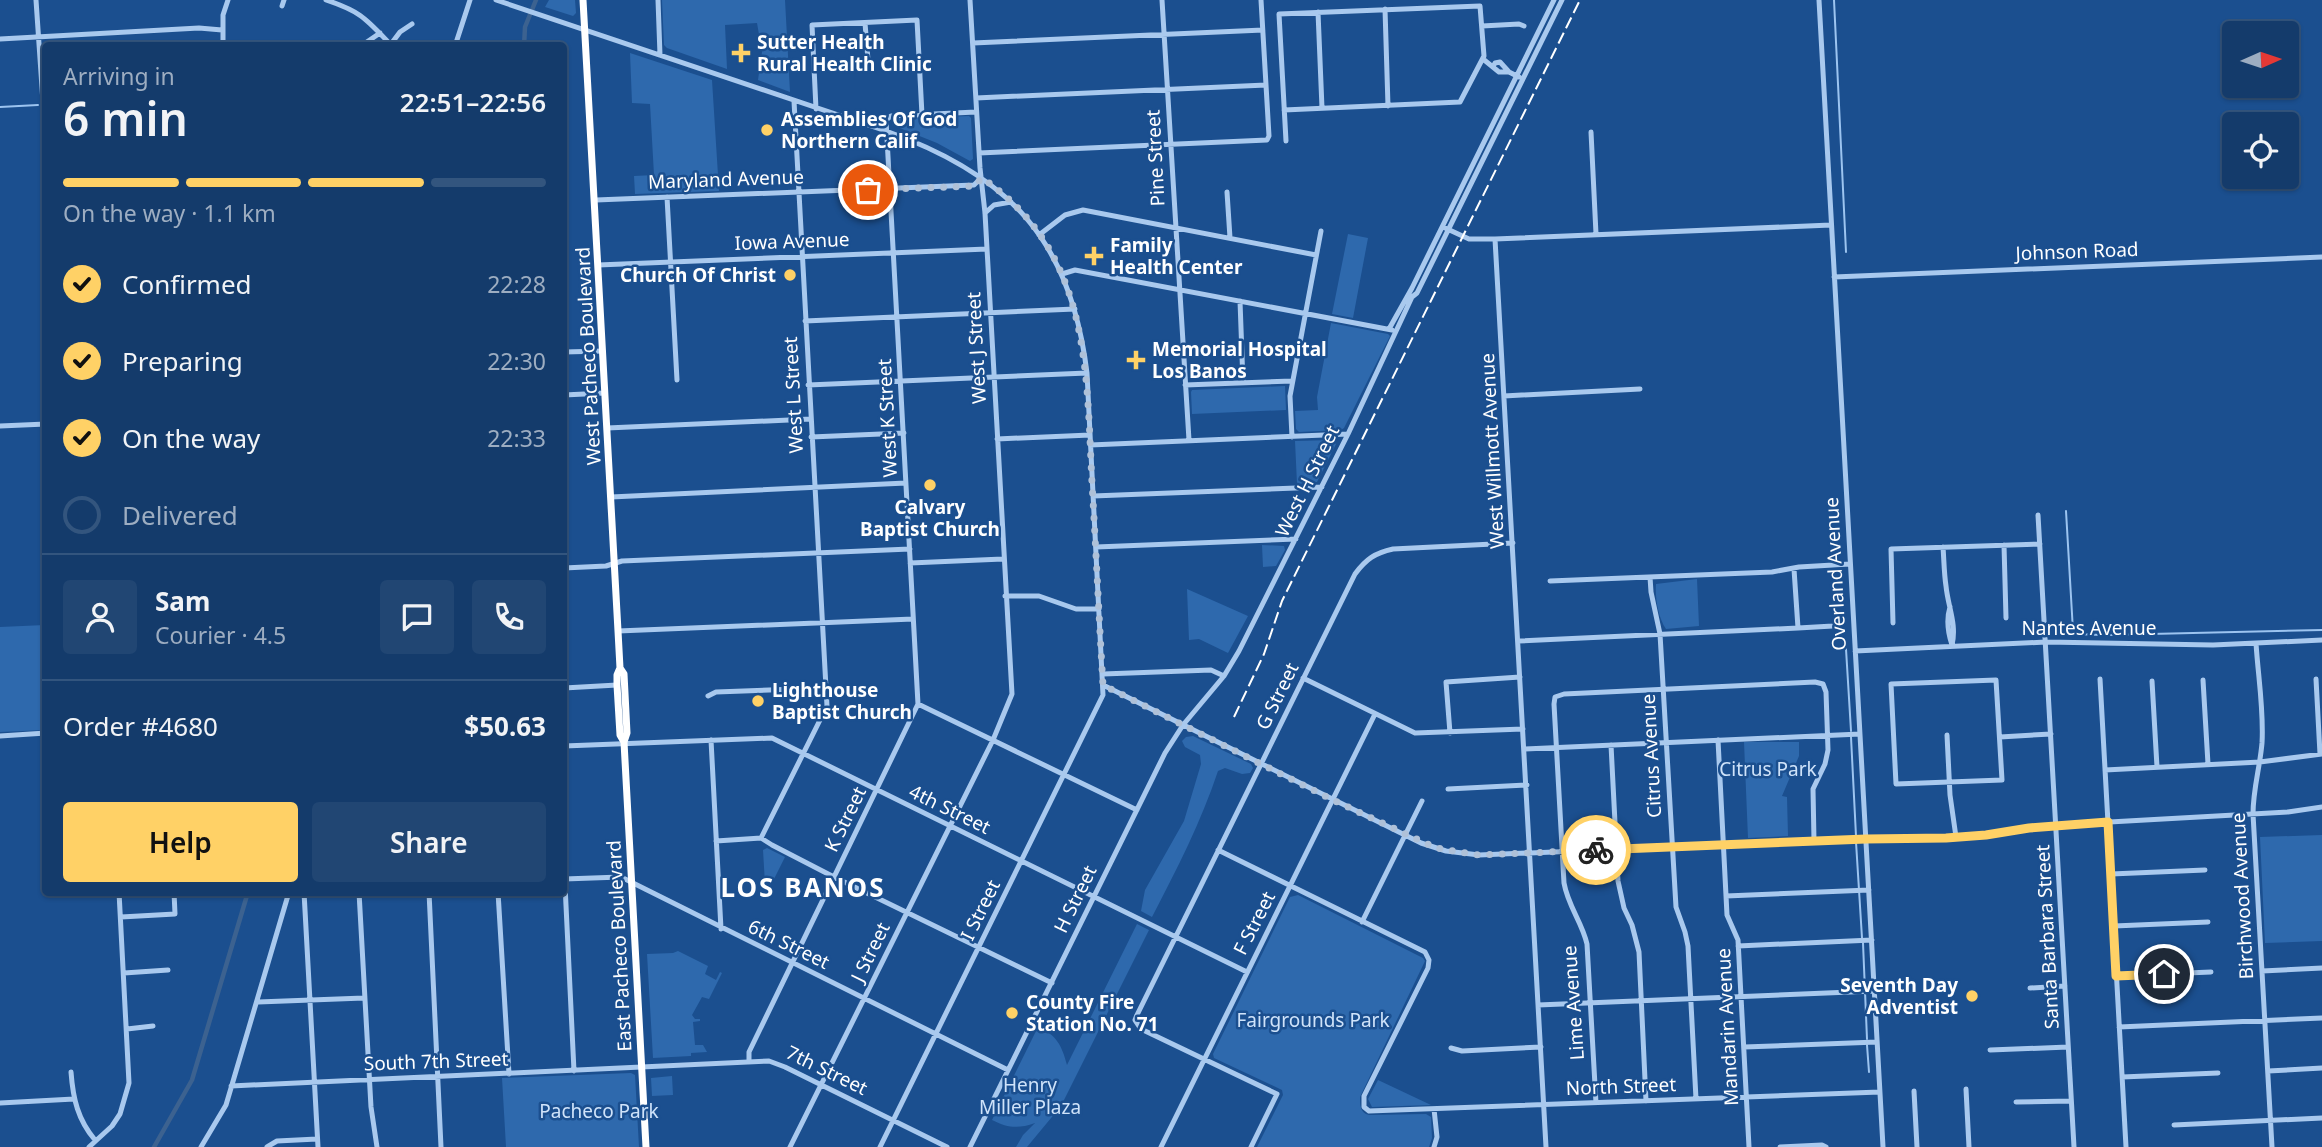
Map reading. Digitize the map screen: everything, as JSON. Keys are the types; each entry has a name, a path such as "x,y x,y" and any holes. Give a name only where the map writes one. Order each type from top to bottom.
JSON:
{"highway":[{"name":"West Pacheco Boulevard","path":"583,0 620,668 617,675 621,685"},
{"name":"East Pacheco Boulevard","path":"621,685 622,706 626,713 627,733 624,742 646,1147"},
{"name":"East Pacheco Boulevard","path":"621,685 620,734 624,742"}],"street":[{"path":"36,0 42,74"},
{"path":"222,42 223,15 228,0"},
{"path":"326,0 358,13 389,42"},
{"path":"456,42 470,0"},
{"name":"I Street","path":"496,0 886,131 940,154 982,178 1011,202 1040,235 1062,274 1075,309 1087,373 1103,695 880,1147"},
{"path":"658,0 660,55"},
{"name":"West J Street","path":"970,0 1012,694"},
{"name":"Pine Street","path":"1163,0 1189,440"},
{"path":"979,153 1267,140 1269,136 1261,0"},
{"name":"West H Street","path":"1224,677 1348,434 1397,331 1411,294 1446,229 1520,77 1554,0"},
{"name":"West H Street","path":"1520,77 1562,0"},
{"name":"Overland Avenue","path":"1819,0 1883,1147"},
{"path":"1284,110 1460,102 1485,60 1480,6 1279,14 1284,110 1286,141"},
{"path":"1385,9 1388,106"},
{"path":"1318,12 1322,108"},
{"path":"816,109 812,25 917,20 922,115"},
{"path":"865,23 868,60"},
{"path":"1482,26 1519,23 1524,26"},
{"path":"394,42 400,32 412,24"},
{"path":"0,39 199,28 222,30"},
{"path":"973,43 1263,30"},
{"path":"367,42 380,33"},
{"path":"1485,60 1499,72 1509,72 1520,77"},
{"path":"976,98 1266,85"},
{"name":"West L Street","path":"761,838 827,710 794,101"},
{"path":"886,131 886,120 891,116 976,112"},
{"name":"West K Street","path":"886,131 918,704"},
{"path":"1591,132 1596,234"},
{"name":"Maryland Avenue","path":"596,200 974,186 982,178"},
{"path":"1227,192 1230,238"},
{"path":"667,197 677,380"},
{"path":"985,214 994,205 1011,202"},
{"path":"1040,235 1065,215 1083,210 1316,255"},
{"path":"1446,229 1469,239 1495,239 1831,225"},
{"path":"1292,437 1290,396 1321,230"},
{"name":"West Willmott Avenue","path":"1495,239 1546,1147"},
{"name":"Iowa Avenue","path":"598,265 987,249"},
{"name":"Johnson Road","path":"1834,277 2322,257"},
{"path":"1062,274 1076,270 1397,331"},
{"path":"1389,330 1411,294"},
{"path":"1240,301 1243,383"},
{"path":"805,321 1075,309"},
{"path":"567,352 603,351"},
{"path":"808,385 1087,373"},
{"path":"1185,385 1293,382"},
{"path":"1504,396 1640,389"},
{"path":"567,395 605,393"},
{"path":"607,428 811,419"},
{"path":"0,425 42,424"},
{"path":"811,437 904,433"},
{"path":"1090,445 1348,434"},
{"path":"997,439 1090,435"},
{"path":"611,497 906,483"},
{"path":"1093,496 1321,487"},
{"name":"Santa Barbara Street","path":"2038,515 2074,1147"},
{"path":"1096,547 1296,539"},
{"name":"G Street","path":"1205,1059 1142,1029 1135,1020 1355,574 1371,556 1393,549 1513,543"},
{"path":"1893,623 1891,549 2040,544"},
{"path":"2004,545 2006,618"},
{"path":"1943,547 1950,607 1947,615 1948,636 1952,645"},
{"path":"567,568 622,561 910,549"},
{"path":"910,563 1003,559"},
{"path":"1550,581 1772,572 1850,564"},
{"path":"1794,569 1798,628"},
{"name":"Citrus Avenue","path":"1650,577 1660,634 1676,907 1688,946 1696,1099"},
{"path":"1005,596 1039,596 1076,609 1099,609"},
{"path":"618,631 913,619"},
{"path":"1518,641 1798,628 1836,623"},
{"name":"Nantes Avenue","path":"1855,650 2046,642 2201,645 2322,640"},
{"name":"Birchwood Avenue","path":"2256,643 2262,727 2253,814 2272,1147"},
{"path":"1103,674 1211,670 1224,677"},
{"name":"H Street","path":"970,1147 1165,753 1183,725 1224,677"},
{"path":"1450,733 1446,682 1520,677"},
{"path":"1303,678 1415,733 1523,729"},
{"path":"2100,679 2126,1147"},
{"path":"2105,770 2260,762 2321,754 2316,679"},
{"path":"1996,680 2000,737 2002,779 1896,784 1891,684 1996,680"},
{"path":"2203,680 2208,764"},
{"path":"2152,681 2157,767"},
{"path":"1663,690 1815,682 1823,684 1826,692 1828,735 1826,760 1812,789 1814,841"},
{"path":"567,688 621,685"},
{"path":"1103,685 1405,835 1436,848 1461,854 1956,837 2056,825 2253,814 2322,807"},
{"path":"708,696 716,692 826,688"},
{"name":"Lime Avenue","path":"1596,1103 1587,944 1581,925 1566,896 1555,697 1564,694 1663,690"},
{"name":"J Street","path":"790,1147 993,740 1012,694"},
{"path":"918,704 1137,810"},
{"name":"K Street","path":"749,1062 749,1052 918,704"},
{"name":"F Street","path":"1162,1147 1375,714"},
{"path":"0,736 42,733"},
{"path":"1525,749 1860,734"},
{"path":"2000,737 2051,734"},
{"path":"1947,735 1956,837"},
{"name":"4th Street","path":"567,746 768,737 1247,972"},
{"path":"711,740 721,929"},
{"name":"Mandarin Avenue","path":"1718,740 1727,915 1735,930 1738,946 1749,1147"},
{"path":"1611,745 1620,895 1639,952 1646,1101"},
{"path":"1448,789 1527,785"},
{"path":"1218,850 1362,922 1422,801"},
{"path":"716,841 761,838 906,913 1052,983"},
{"path":"2111,872 2205,870"},
{"name":"6th Street","path":"567,879 618,876 632,882 721,929 1008,1070"},
{"path":"1726,896 1869,890"},
{"path":"89,1147 115,1122 126,1099 129,1076 119,896"},
{"path":"121,917 175,914 174,896"},
{"path":"201,1147 226,1105 289,896"},
{"path":"304,896 318,1147"},
{"path":"359,896 369,1079 377,1147"},
{"path":"429,896 442,1147"},
{"path":"498,896 509,1074"},
{"path":"565,896 574,1071"},
{"name":"North Street","path":"1362,922 1425,952 1429,960 1428,968 1364,1096 1364,1107 1372,1112 1880,1092"},
{"path":"2113,926 2208,922"},
{"path":"1738,946 1872,940"},
{"path":"2262,971 2322,968"},
{"path":"124,973 168,970"},
{"path":"2116,976 2211,972"},
{"path":"2030,988 2065,986"},
{"path":"1538,1005 1875,991"},
{"path":"258,1002 364,998"},
{"path":"2119,1027 2322,1018"},
{"path":"127,1029 153,1026"},
{"path":"1744,1047 1877,1042"},
{"path":"1451,1048 1462,1051 1541,1047"},
{"path":"1990,1050 2068,1047"},
{"path":"1205,1059 1277,1094 1251,1147"},
{"name":"7th Street","path":"642,1068 777,1063 947,1147"},
{"name":"South 7th Street","path":"232,1086 642,1068"},
{"path":"2267,1071 2322,1068"},
{"path":"71,1072 74,1099 82,1124 95,1140"},
{"path":"2122,1077 2218,1073"},
{"path":"1966,1089 1969,1147"},
{"path":"1914,1091 1917,1147"},
{"path":"0,1103 74,1099"},
{"path":"2017,1102 2071,1101"},
{"path":"1434,1109 1437,1137 1434,1147"},
{"path":"2174,1125 2322,1118"},
{"path":"267,1147 277,1140 317,1139"},
{"path":"1780,1147 1826,1147"}],"green space":[{"path":"549,0 575,0 576,13 573,16 545,7"},
{"path":"662,0 785,0 790,92 758,80 762,52 757,23 725,25 727,69 664,45"},
{"path":"630,53 712,80 719,191 635,194 634,176 654,175 650,104 632,103"},
{"path":"969,116 973,159 970,161 937,143 892,125 893,119"},
{"path":"1348,234 1368,238 1353,318 1332,314"},
{"path":"1331,323 1390,336 1344,428 1299,432 1296,429 1295,411 1318,410 1317,397"},
{"path":"1285,386 1286,410 1192,414 1192,390"},
{"path":"1332,440 1336,444 1317,482 1297,484 1295,441"},
{"path":"1262,545 1284,546 1285,550 1276,566 1263,567"},
{"path":"1697,579 1699,626 1666,629 1658,607 1656,584"},
{"path":"1187,589 1248,616 1228,653 1199,639 1189,640"},
{"path":"42,625 42,730 0,732 0,627"},
{"path":"1193,736 1251,764 1253,768 1250,773 1242,774 1225,768 1218,771 1196,827 1152,917 1141,911 1145,890 1184,821 1201,764 1200,755 1185,747 1182,741"},
{"name":"Citrus Park","path":"1744,742 1799,742 1799,756 1782,796 1787,797 1788,836 1748,838"},
{"path":"2322,835 2322,941 2265,943 2260,837"},
{"path":"767,848 785,857 770,887 765,884 763,850"},
{"name":"Fairgrounds Park","path":"1298,895 1425,961 1360,1097 1360,1106 1362,1111 1369,1115 1426,1114 1431,1117 1432,1138 1429,1147 1257,1147 1283,1095 1282,1090 1214,1058 1213,1054 1290,897"},
{"name":"Henry Miller Plaza","path":"1137,924 1149,930 1061,1106 1027,1147 1016,1147 1035,1123 1013,1127 992,1120 1038,1027 1058,1042 1067,1065"},
{"path":"678,951 708,966 705,974 716,980 720,972 722,973 709,999 702,997 692,1015 695,1019 700,1019 693,1022 695,1045 703,1045 707,1052 691,1053 691,1056 653,1058 647,954"},
{"name":"Pacheco Park","path":"635,1075 639,1147 506,1147 502,1078"},
{"path":"672,1076 673,1095 652,1096 651,1078"},
{"path":"1378,1080 1431,1105 1372,1107 1368,1099"}],"waterway":[{"path":"524,42 525,27 536,0"},
{"path":"1834,0 1846,252"},
{"path":"0,107 38,105"},
{"path":"2066,511 2073,631 2075,634 2102,635"},
{"path":"2108,635 2322,630"},
{"path":"1846,649 1851,731"},
{"path":"1851,737 1856,836"},
{"path":"1856,842 1862,938"},
{"path":"154,1147 192,1080 247,896"},
{"path":"1863,943 1867,1039"},
{"path":"1867,1045 1869,1072"}],"railway":[{"path":"1234,717 1264,654 1282,601 1580,0"}],"way so far":[{"path":"868,190 974,186 982,178 1011,202 1031,224 1062,274 1075,309 1087,373 1103,685 1421,843 1461,854 1479,855 1596,850"}],"place":[{"name":"Sutter Health Rural Health Clinic","path":"741,53"},
{"name":"Assemblies Of God Northern Calif","path":"767,130"},
{"name":"Family Health Center","path":"1094,256"},
{"name":"Church Of Christ","path":"790,275"},
{"name":"Memorial Hospital Los Banos","path":"1136,360"},
{"name":"Calvary Baptist Church","path":"930,485"},
{"name":"Lighthouse Baptist Church","path":"758,701"},
{"name":"Seventh Day Adventist","path":"1972,996"},
{"name":"County Fire Station No. 71","path":"1012,1013"}],"district":[{"name":"LOS BANOS","path":"803,887"}],"route":[{"path":"1596,850 1946,838 2108,822 2116,976 2164,974"}]}
